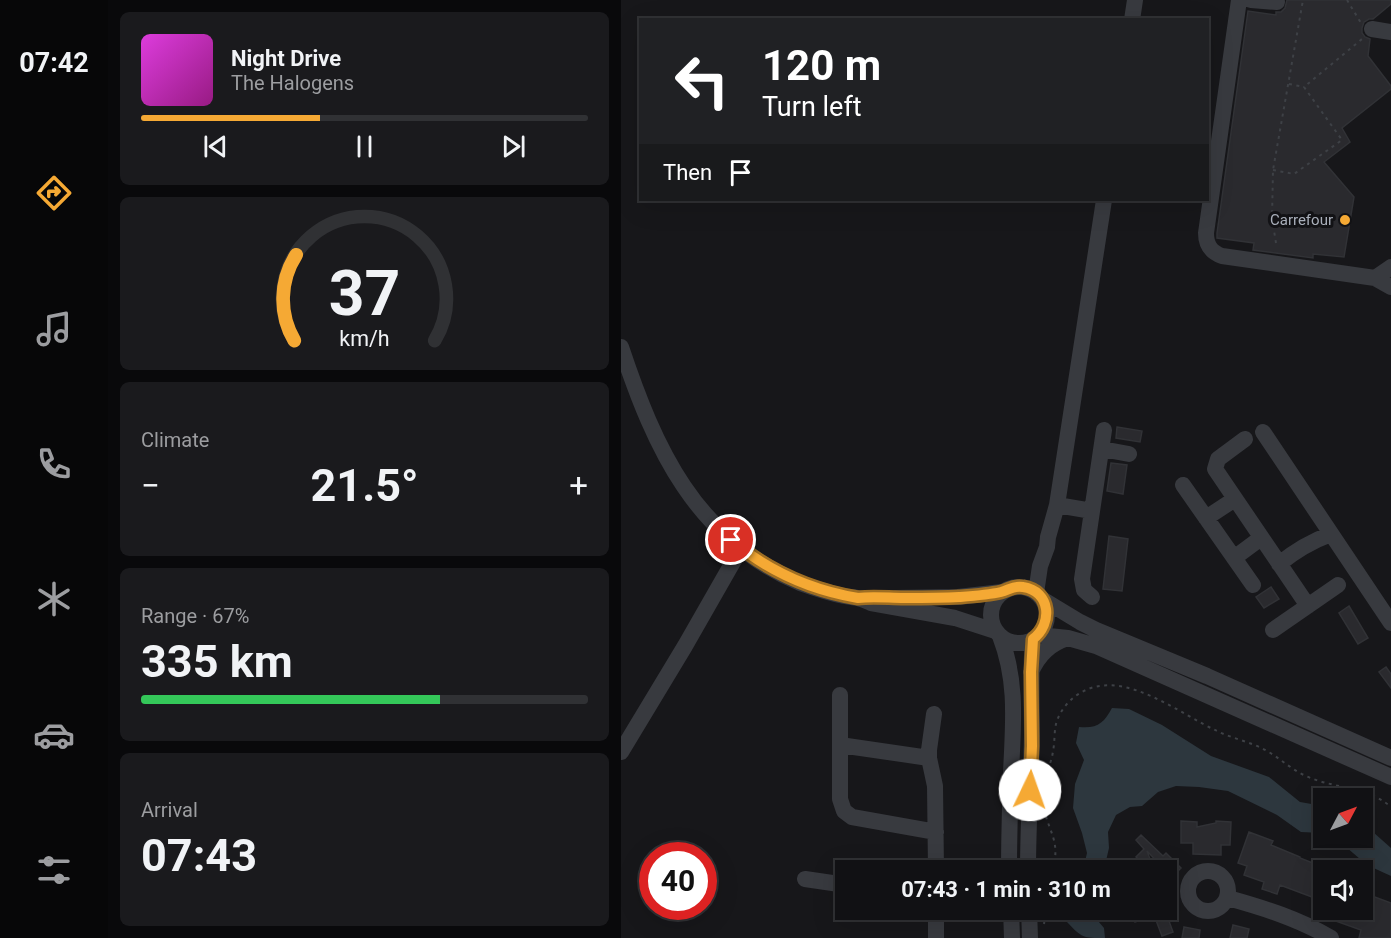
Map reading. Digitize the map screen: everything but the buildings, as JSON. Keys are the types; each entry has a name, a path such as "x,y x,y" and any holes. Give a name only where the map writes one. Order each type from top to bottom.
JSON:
{"street":[{"path":"1132,18 1135,0"},
{"path":"1239,0 1206,233 1208,245 1222,256 1375,278 1391,287"},
{"path":"1251,0 1277,2"},
{"path":"1367,29 1391,32"},
{"path":"1028,860 1031,672 1036,637 1044,627 1047,618 1046,608 1039,596 1040,566 1057,505 1104,201"},
{"path":"1375,278 1391,267"},
{"path":"621,347 644,410 678,479 709,520 741,548 773,569 802,584 871,603 955,618 998,633 1016,643 1036,637 1068,638 1096,646 1391,777"},
{"path":"1092,597 1087,595 1082,585 1104,430"},
{"path":"1263,432 1391,622"},
{"path":"1245,439 1218,459 1215,465 1217,472 1308,606"},
{"path":"1102,449 1129,454"},
{"path":"1183,485 1253,585"},
{"path":"1206,518 1235,499"},
{"path":"1057,505 1092,512"},
{"path":"1279,564 1309,543 1332,534"},
{"path":"1234,558 1261,538"},
{"path":"621,751 741,548"},
{"path":"1273,630 1338,585"},
{"path":"858,598 959,597 1002,592 1015,586 1030,589 1080,622 1097,630 1391,758"},
{"path":"1002,592 993,603 991,610 992,624 998,633 1010,668 1014,702 1009,860"},
{"path":"1031,672 1041,654 1058,641 1068,638"},
{"path":"840,695 840,799 844,811 852,817 936,832"},
{"path":"935,714 929,758 935,781 936,860"},
{"path":"840,745 929,758"},
{"path":"805,879 835,883"},
{"path":"1228,898 1301,922 1331,938"},
{"path":"936,920 936,938"},
{"path":"1011,920 1012,938"},
{"path":"1029,920 1030,938"}],"path":[{"path":"1276,243 1272,218 1273,170 1303,0"},
{"path":"1304,87 1367,29 1347,0"},
{"path":"1273,170 1294,174 1342,140 1304,87 1288,84"},
{"path":"1043,786 1051,759 1056,724 1067,704 1086,690 1098,686 1110,686 1149,695 1202,724 1267,751 1304,776 1364,792 1391,807"},
{"path":"1043,805 1055,840 1056,860"}],"shaded area":[{"path":"1112,708 1129,709 1162,725 1211,756 1269,777 1300,802 1313,804 1313,833 1301,832 1277,815 1228,791 1176,786 1158,792 1142,806 1130,807 1116,815 1108,832 1109,848 1106,860 1085,860 1087,853 1073,808 1075,784 1084,760 1076,743 1079,727 1095,726 1106,718"},
{"path":"1373,832 1391,848 1391,876 1373,868 1373,860 1361,860 1347,848 1373,848"},
{"path":"1067,920 1097,920 1104,928 1105,938 1083,936"}],"place":[{"name":"Carrefour","path":"1345,220"}],"route":[{"path":"731,540 754,558 787,577 802,584 846,596 858,598 959,597 1002,592 1015,586 1030,589 1036,593 1046,608 1047,618 1044,627 1033,639 1031,656 1030,790"}]}
